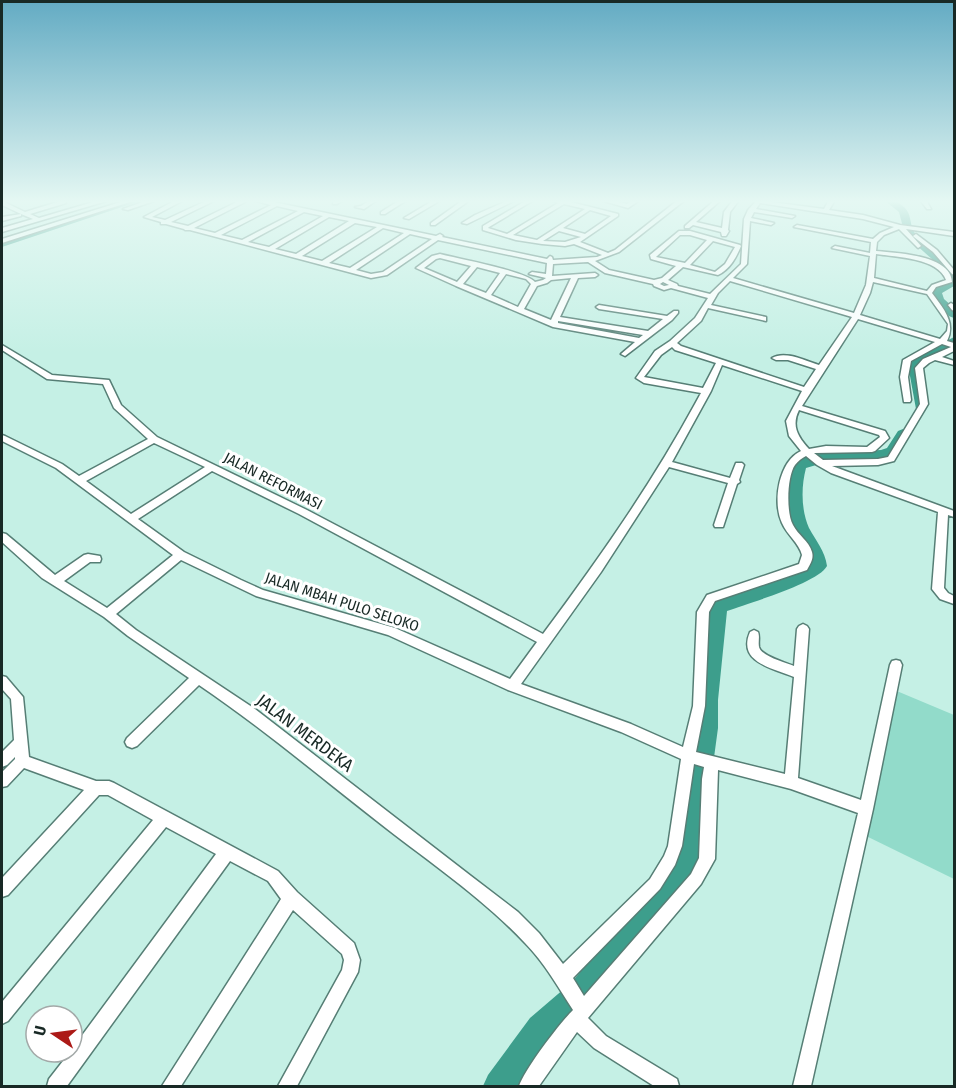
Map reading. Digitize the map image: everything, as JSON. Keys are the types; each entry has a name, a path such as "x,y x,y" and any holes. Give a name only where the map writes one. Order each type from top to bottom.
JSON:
{"street":[{"path":"278,251 371,276 381,276 414,251"},
{"path":"297,256 304,251"},
{"path":"324,263 343,251"},
{"path":"352,270 381,251"},
{"path":"500,251 546,260 593,257 617,251"},
{"path":"584,251 593,257 603,270 655,282 669,282 712,297"},
{"path":"593,257 606,251"},
{"path":"659,251 652,256 656,260 716,274 722,272 736,251"},
{"path":"655,282 659,287 669,282 699,251"},
{"path":"707,391 644,381 640,378 658,353 673,343 698,320 712,297 745,261 745,251"},
{"path":"856,251 935,263 952,282 934,286 929,293"},
{"path":"934,251 954,273"},
{"path":"873,253 871,279 865,299 806,390 790,420 791,428 808,453 819,463 846,477 949,512 938,589 944,596 954,600"},
{"path":"596,275 575,278 530,276 436,256 419,266 421,269 458,285 572,330 641,341"},
{"path":"530,276 546,260"},
{"path":"534,284 545,282 549,277 546,260"},
{"path":"458,285 476,264"},
{"path":"487,296 505,271"},
{"path":"530,276 534,284"},
{"path":"554,321 575,278"},
{"path":"729,279 950,344"},
{"path":"871,279 929,293 952,324 949,335 950,344"},
{"path":"520,310 534,284"},
{"path":"592,324 601,304 669,318"},
{"path":"708,306 763,319"},
{"path":"625,354 676,312"},
{"path":"554,321 592,324 650,334"},
{"path":"673,343 678,348 806,390"},
{"path":"819,463 878,462 891,459 924,404 919,368 950,344"},
{"path":"907,400 904,377 907,360 950,344"},
{"name":"JALAN REFORMASI","path":"3,352 56,379 94,379 106,382 117,406 154,439 303,512 545,642"},
{"path":"935,357 954,363"},
{"path":"776,358 789,358 821,368"},
{"path":"512,686 621,533 666,463 707,391 720,362"},
{"path":"564,980 655,884 670,860 700,759 701,626 706,604 717,595 804,567 807,562 809,557 805,546 787,523 784,499 788,465 792,460 817,450 872,449 885,436 882,432 797,407"},
{"name":"JALAN MBAH PULO SELOKO","path":"2,438 59,466 180,555 260,593 391,631 512,686 626,728 700,759 791,782 866,809"},
{"path":"80,480 154,439"},
{"path":"666,463 735,482"},
{"path":"719,525 739,465"},
{"path":"130,519 212,467"},
{"name":"JALAN MERDEKA","path":"2,537 55,581 108,614 132,633 250,713 494,903 532,939 564,980 579,1010 600,1042 670,1086"},
{"path":"108,614 180,555"},
{"path":"55,581 88,558 96,559"},
{"path":"791,782 802,629"},
{"path":"754,635 753,648 758,657 800,674"},
{"path":"802,1086 866,809 896,665"},
{"path":"132,742 198,678"},
{"path":"2,681 17,697 22,761 2,781"},
{"path":"2,761 21,743"},
{"path":"528,1086 579,1010 696,879 703,866 708,851 709,779 700,759"},
{"path":"22,761 96,788 109,788 226,853 273,876 291,897 348,949 352,960 350,972 287,1086"},
{"path":"2,889 96,788"},
{"path":"2,1016 165,818"},
{"path":"56,1086 226,853"},
{"path":"171,1086 291,897"}],"green space":[{"path":"892,689 954,715 954,879 860,833"}],"waterway":[{"path":"929,251 954,279 936,292 939,300 954,314"},
{"path":"921,406 915,365 954,341"},
{"path":"499,1086 541,1029 582,992 618,948 665,899 687,861 707,728 707,700 718,607 761,590 790,582 818,566 816,555 800,527 796,513 795,488 799,465 822,458 883,455 893,451 903,434"}]}
